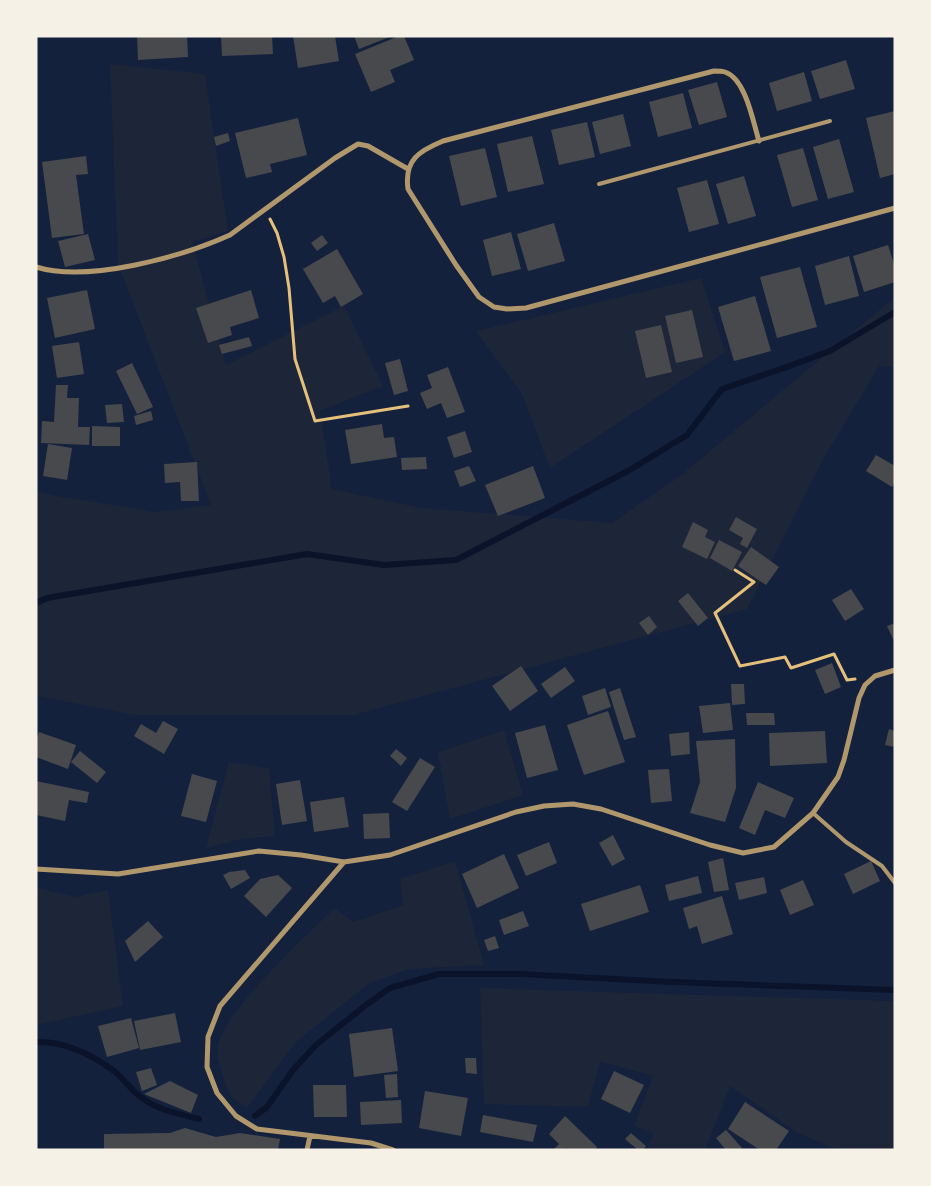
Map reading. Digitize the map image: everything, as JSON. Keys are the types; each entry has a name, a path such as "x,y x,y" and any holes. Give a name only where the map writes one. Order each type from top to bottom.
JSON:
{"street":[{"path":"758,141 742,88 737,79 726,72 714,71 443,141 420,152 408,170 408,189 456,265 479,297 494,307 507,309 526,308 895,208"},
{"path":"36,267 49,271 80,273 103,271 159,259 213,243 230,235 358,144 368,146 408,170"},
{"path":"36,868 118,874 259,852 300,855 344,862 390,855 516,812 544,806 573,804 601,808 710,845 743,853 774,847 813,813 838,777 859,698 865,685 876,676 895,670"},
{"path":"344,862 220,1006 208,1037 207,1067 217,1093 236,1116 257,1129 371,1143 393,1150"},
{"path":"307,1150 310,1136"}],"lane":[{"path":"599,184 830,121"},
{"path":"813,813 846,842 882,866 895,883"}],"path":[{"path":"266,210 277,233 284,257 289,288 295,359 315,421 408,406"},
{"path":"735,570 754,582 715,613 740,666 785,657 790,668 834,654 847,680 876,676"}],"shaded area":[{"path":"110,64 205,74 228,231 192,242 226,365 344,306 383,386 320,411 332,489 422,508 612,523 680,476 895,297 895,367 879,366 822,461 747,609 353,715 136,715 36,696 36,491 156,512 211,505 118,264"},
{"path":"701,278 725,352 550,468 522,394 476,331"},
{"path":"504,730 523,795 450,819 438,752"},
{"path":"229,762 269,768 275,836 241,839 206,848"},
{"path":"455,861 484,965 408,969 368,984 295,1043 247,1108 234,1098 229,1092 218,1060 217,1050 222,1035 232,1017 248,997 286,955 335,908 353,922 403,905 400,879"},
{"path":"36,888 76,897 108,890 123,1006 36,1025"},
{"path":"480,988 895,1001 895,1150 837,1150 798,1133 730,1086 705,1150 646,1150 654,1134 634,1126 653,1076 600,1061 588,1107 484,1104"}],"building":[{"path":"137,36 187,36 188,57 138,60"},
{"path":"221,36 272,36 273,54 222,56"},
{"path":"293,36 335,36 339,61 298,68"},
{"path":"354,36 392,36 359,49"},
{"path":"399,36 404,36 414,60 390,70 395,82 371,92 355,54"},
{"path":"846,60 855,89 820,99 811,71"},
{"path":"804,72 812,101 777,111 769,83"},
{"path":"717,82 727,117 699,125 688,90"},
{"path":"683,93 692,128 658,137 649,102"},
{"path":"895,111 895,174 880,178 866,118"},
{"path":"623,114 631,146 600,154 592,122"},
{"path":"298,118 307,155 270,164 272,172 246,178 235,133"},
{"path":"587,122 595,157 559,165 551,130"},
{"path":"228,133 230,141 216,146 214,137"},
{"path":"532,136 544,184 508,192 497,144"},
{"path":"839,139 854,192 828,199 813,147"},
{"path":"485,148 497,197 461,206 449,156"},
{"path":"803,148 818,200 792,207 777,155"},
{"path":"86,156 88,174 76,175 84,234 52,238 42,162"},
{"path":"744,176 756,216 728,224 716,184"},
{"path":"707,180 719,224 689,232 677,188"},
{"path":"554,223 565,261 528,271 517,234"},
{"path":"511,232 521,269 492,276 483,240"},
{"path":"88,234 95,260 65,267 58,241"},
{"path":"322,235 328,243 317,251 311,243"},
{"path":"888,245 895,267 895,282 864,292 853,256"},
{"path":"337,249 363,294 341,307 335,296 323,303 303,269"},
{"path":"849,256 859,296 825,305 815,266"},
{"path":"800,267 817,327 777,338 760,277"},
{"path":"87,290 95,329 55,338 47,298"},
{"path":"251,290 259,318 230,327 232,335 208,343 196,308"},
{"path":"755,296 771,351 734,361 718,307"},
{"path":"692,310 703,357 676,363 665,316"},
{"path":"661,325 672,372 646,378 635,331"},
{"path":"249,337 252,346 222,354 219,345"},
{"path":"79,342 84,374 57,378 52,346"},
{"path":"400,359 408,391 394,395 385,363"},
{"path":"132,363 153,407 137,414 116,371"},
{"path":"448,367 465,412 447,418 441,403 427,409 420,393 432,388 427,375"},
{"path":"56,385 68,385 67,398 79,398 78,427 90,427 89,445 41,443 42,421 54,422"},
{"path":"122,404 124,422 107,423 105,405"},
{"path":"151,411 153,420 136,425 134,416"},
{"path":"382,424 384,438 394,437 397,457 351,464 345,430"},
{"path":"92,426 120,427 120,446 92,446"},
{"path":"465,431 472,452 454,458 447,437"},
{"path":"48,444 72,448 67,480 43,476"},
{"path":"876,455 895,466 895,482 892,487 866,471"},
{"path":"426,457 427,469 402,470 401,458"},
{"path":"197,462 199,501 181,501 180,482 165,483 164,464"},
{"path":"469,466 476,481 460,487 454,471"},
{"path":"533,466 545,498 498,516 485,485"},
{"path":"736,517 757,529 747,548 740,544 743,538 729,530"},
{"path":"693,522 708,530 705,537 715,542 707,559 682,547"},
{"path":"719,540 742,552 732,571 710,558"},
{"path":"751,547 779,567 766,585 738,566"},
{"path":"851,589 864,609 845,621 832,600"},
{"path":"688,593 708,618 698,626 678,601"},
{"path":"649,616 657,627 648,635 639,623"},
{"path":"895,623 895,643 887,626"},
{"path":"832,663 841,687 825,694 815,670"},
{"path":"521,666 538,691 510,711 492,686"},
{"path":"565,667 575,681 551,698 541,684"},
{"path":"731,684 744,684 745,704 732,705"},
{"path":"605,688 611,707 588,715 582,696"},
{"path":"620,688 636,737 624,740 609,692"},
{"path":"730,703 733,730 703,733 699,706"},
{"path":"608,711 625,762 584,775 567,725"},
{"path":"746,713 774,713 775,725 747,725"},
{"path":"163,721 178,729 164,754 134,736 141,724 156,733"},
{"path":"545,725 558,770 527,778 515,733"},
{"path":"889,729 895,731 895,747 885,745"},
{"path":"825,731 827,763 770,766 769,733"},
{"path":"39,732 76,745 68,769 36,757 36,740"},
{"path":"689,732 690,754 671,756 669,734"},
{"path":"735,739 736,788 725,822 690,813 700,782 696,741"},
{"path":"396,749 407,758 401,766 390,756"},
{"path":"80,751 106,772 97,783 71,762"},
{"path":"420,758 435,767 407,811 392,802"},
{"path":"669,769 672,801 651,803 648,770"},
{"path":"192,774 217,781 206,822 181,816"},
{"path":"300,780 307,821 282,825 276,784"},
{"path":"36,781 89,792 87,803 69,800 65,821 36,815"},
{"path":"758,782 794,798 785,818 765,810 755,835 739,828"},
{"path":"344,797 349,827 314,832 310,802"},
{"path":"389,813 390,838 364,839 363,814"},
{"path":"613,835 625,859 612,866 599,843"},
{"path":"549,842 557,863 526,876 517,855"},
{"path":"504,854 519,888 477,908 462,874"},
{"path":"723,858 729,890 714,892 708,862"},
{"path":"871,861 880,881 853,894 844,874"},
{"path":"245,870 250,878 231,889 223,875 229,872"},
{"path":"278,875 292,888 266,917 244,896 260,879"},
{"path":"698,876 702,893 669,901 665,885"},
{"path":"764,877 767,893 739,900 735,883"},
{"path":"803,880 814,905 790,915 780,890"},
{"path":"640,885 649,912 590,931 581,904"},
{"path":"722,896 733,934 702,944 697,926 689,929 683,908"},
{"path":"523,911 529,926 504,935 499,920"},
{"path":"148,921 163,937 135,962 125,941"},
{"path":"495,936 499,948 488,951 484,940"},
{"path":"175,1013 181,1042 140,1050 134,1021"},
{"path":"131,1018 139,1048 107,1057 98,1026"},
{"path":"392,1028 398,1071 354,1077 349,1034"},
{"path":"465,1058 476,1058 477,1074 466,1073"},
{"path":"151,1068 157,1085 142,1091 136,1072"},
{"path":"614,1071 644,1085 630,1113 601,1099"},
{"path":"397,1074 398,1097 386,1098 384,1075"},
{"path":"170,1081 198,1095 191,1113 144,1094"},
{"path":"313,1085 346,1085 347,1117 314,1117"},
{"path":"425,1091 468,1098 461,1136 419,1128"},
{"path":"401,1100 402,1123 361,1125 360,1102"},
{"path":"745,1102 789,1131 776,1150 760,1150 728,1129"},
{"path":"483,1115 537,1125 533,1142 480,1132"},
{"path":"565,1116 597,1147 595,1150 568,1150 566,1148 564,1150 553,1150 559,1144 549,1134"},
{"path":"185,1128 216,1137 240,1133 280,1139 278,1150 104,1150 104,1134 170,1133"},
{"path":"726,1130 742,1148 740,1150 726,1150 716,1138"},
{"path":"631,1133 646,1146 643,1150 638,1150 625,1139"}],"waterway":[{"path":"36,603 47,598 307,554 384,565 456,560 628,471 687,435 722,389 830,351 895,312"},
{"path":"255,1116 267,1107 293,1070 316,1045 366,1005 390,988 439,974 521,974 672,982 895,990"},
{"path":"36,1042 67,1046 87,1054 114,1071 138,1095 148,1102 169,1111 199,1119"}]}
